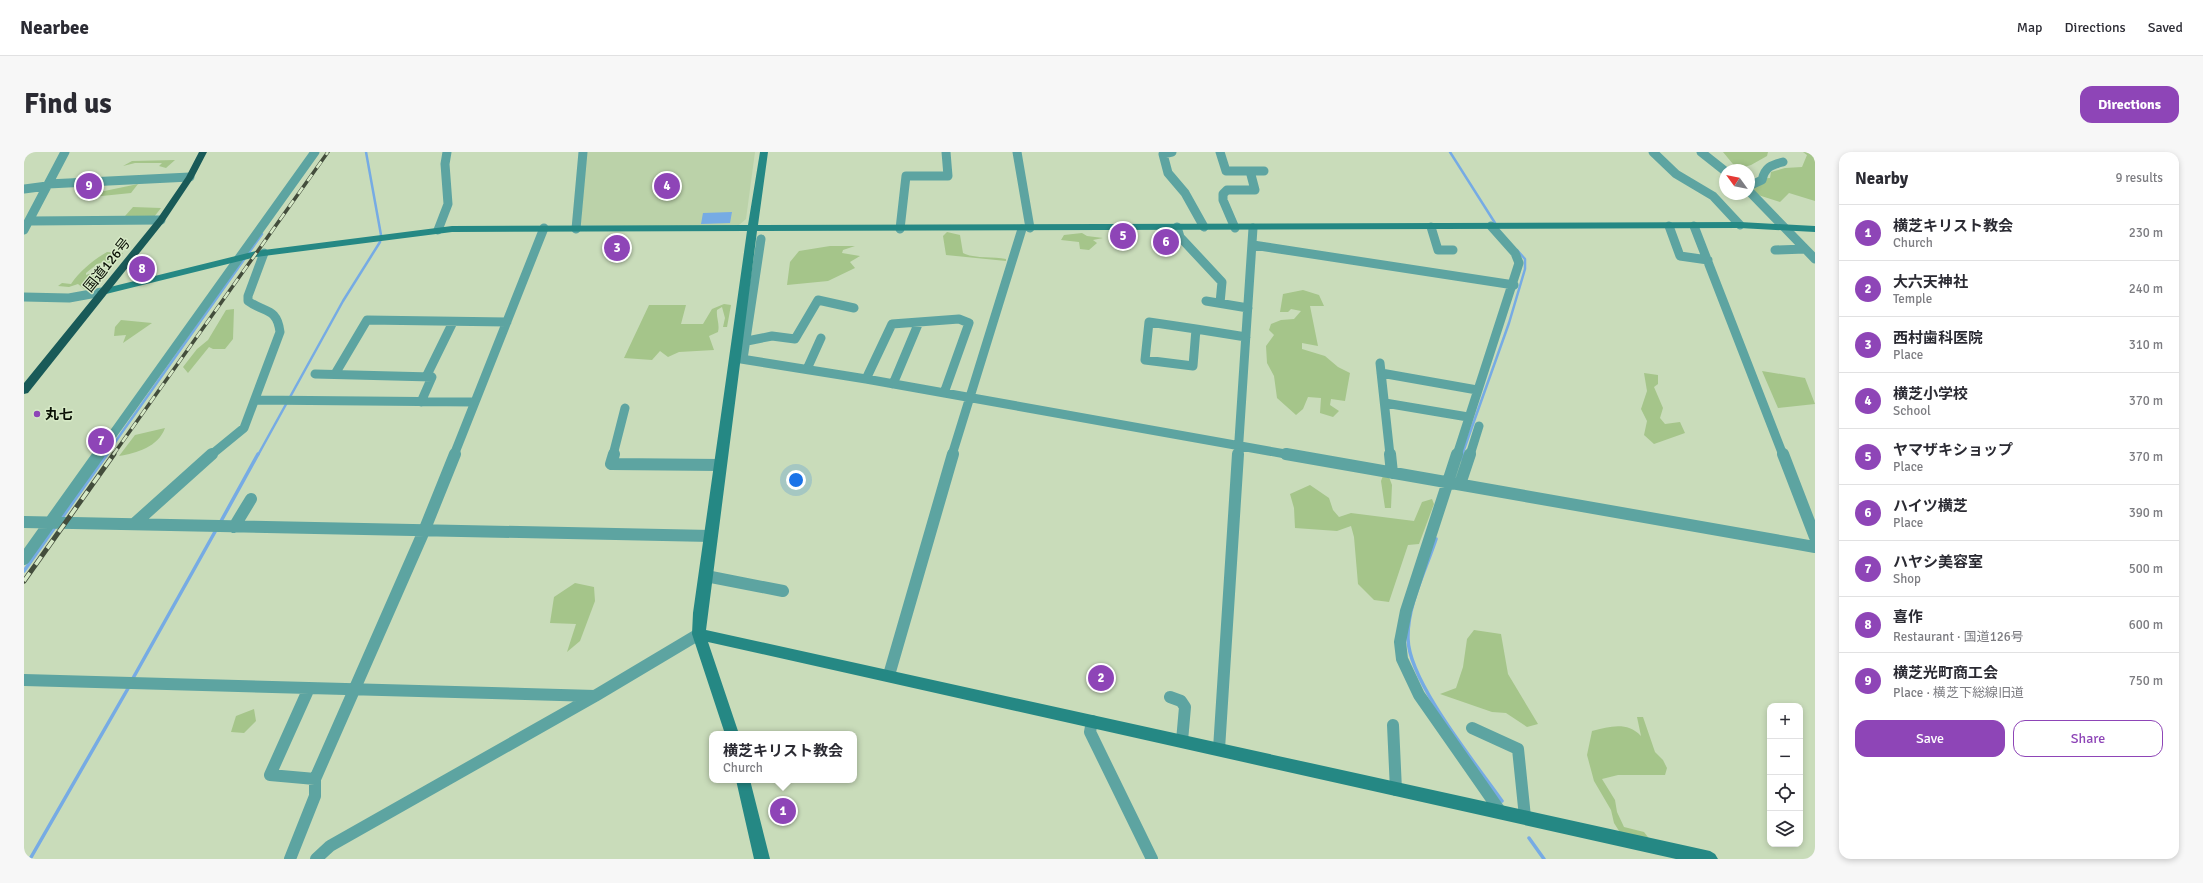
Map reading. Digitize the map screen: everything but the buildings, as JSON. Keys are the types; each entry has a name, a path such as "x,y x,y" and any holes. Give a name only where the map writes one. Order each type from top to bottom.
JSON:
{"highway":[{"name":"国道126号","path":"24,390 161,220 190,176 203,152"}],"street":[{"path":"24,230 65,152"},
{"path":"24,559 315,152"},
{"path":"438,230 448,204 445,164 447,152"},
{"path":"576,229 583,152"},
{"path":"731,731 700,634 700,613 720,466 739,359 752,230 764,152"},
{"path":"900,229 906,176 948,176 946,152"},
{"path":"889,675 969,397 1026,228 1018,152"},
{"path":"1172,152 1163,154 1168,173 1185,193 1204,227"},
{"path":"1220,152 1226,171 1264,171"},
{"path":"1653,152 1676,174 1713,196 1740,225"},
{"path":"1701,152 1719,166"},
{"path":"1755,183 1762,180 1764,171 1769,166 1783,162"},
{"path":"1235,228 1223,200 1223,194 1227,190 1255,190 1250,171"},
{"path":"24,189 48,185 190,176"},
{"path":"1755,197 1815,259"},
{"path":"30,221 92,218 161,220"},
{"path":"24,297 69,298 102,292 253,254 438,230 544,228 752,230 1740,225 1815,229"},
{"path":"1491,226 1519,258 1520,263 1514,285 1477,390 1447,482 1402,625 1400,642 1404,664 1419,695 1500,811"},
{"path":"1669,226 1680,256 1708,260"},
{"path":"1694,226 1815,537"},
{"path":"1177,227 1180,237 1222,282 1220,303"},
{"path":"1431,227 1438,250 1453,250"},
{"path":"290,859 315,796 315,779 424,531 544,228"},
{"path":"1219,749 1240,446 1253,228"},
{"path":"739,359 747,341 761,239"},
{"path":"1253,245 1514,285"},
{"path":"1775,250 1805,249"},
{"path":"134,524 189,473 244,428 280,332 279,323 273,313 253,305 248,301 248,296 264,253"},
{"path":"747,341 772,336 795,339 818,300 854,308"},
{"path":"1206,301 1248,308"},
{"path":"866,379 892,324 959,319 969,323 944,393"},
{"path":"335,374 367,320 506,322"},
{"path":"426,377 453,322"},
{"path":"893,384 919,322"},
{"path":"1196,329 1193,366 1145,360 1149,322 1196,329 1246,337"},
{"path":"807,369 821,338"},
{"path":"739,359 866,379 1392,473 1596,507 1815,547"},
{"path":"1392,473 1381,368 1477,390"},
{"path":"315,374 432,377 421,402"},
{"path":"255,400 474,402"},
{"path":"1385,403 1468,417"},
{"path":"625,408 611,464 720,466"},
{"path":"1460,484 1478,426"},
{"path":"234,527 251,499"},
{"path":"24,522 711,536"},
{"path":"706,576 783,590"},
{"path":"316,859 330,846 595,696 700,634 889,675 1396,790 1525,816 1710,859"},
{"path":"24,680 595,696"},
{"path":"309,688 270,774 315,779"},
{"path":"1170,698 1180,701 1184,707 1182,741"},
{"path":"1092,721 1090,732 1152,859"},
{"path":"1393,724 1396,790"},
{"path":"1472,728 1518,749 1525,816"},
{"path":"744,783 762,859"}],"shaded area":[{"path":"586,152 755,152 746,219 739,225 726,227 581,225"},
{"path":"1723,152 1768,152 1767,156 1753,164 1733,164"},
{"path":"1803,152 1815,152 1815,201 1789,193 1780,202 1755,194 1755,179 1770,178 1771,172 1785,168 1802,167 1807,155"},
{"path":"175,160 166,168 159,166 162,163 135,163 123,166 132,161"},
{"path":"138,184 131,193 82,198 90,194"},
{"path":"133,207 161,208 154,217 125,216"},
{"path":"947,232 960,235 963,253 967,255 1001,258 1006,259 1006,261 946,255 943,236"},
{"path":"1082,233 1087,236 1103,238 1093,240 1097,243 1089,250 1080,249 1079,242 1061,240 1064,235"},
{"path":"830,246 855,246 843,250 842,253 860,256 850,262 855,268 828,281 787,285 790,262 799,251"},
{"path":"107,252 123,253 115,264 104,262 97,264 86,273 86,275 94,272 105,274 92,291 84,289 78,284 69,287 58,286 62,283 71,284 87,266"},
{"path":"1303,290 1319,295 1324,306 1310,306 1318,346 1302,343 1302,349 1325,356 1338,367 1350,373 1345,401 1331,399 1330,405 1339,411 1333,417 1320,413 1321,398 1308,397 1303,409 1296,415 1277,398 1274,376 1267,363 1266,346 1274,335 1269,330 1271,324 1281,320 1294,319 1301,311 1291,309 1288,312 1280,312 1283,294"},
{"path":"724,304 731,305 727,327 723,327 725,318 722,307 717,310 719,326 718,332 709,336 714,350 679,352 668,357 660,351 652,360 624,358 649,305 686,305 681,324 703,324 712,309"},
{"path":"234,309 233,339 225,349 213,349 209,347 188,373 183,367 197,349 208,340 226,310"},
{"path":"121,320 152,323 123,343 126,335 114,336 115,327"},
{"path":"1762,371 1805,378 1815,404 1778,408"},
{"path":"1644,373 1658,375 1658,384 1654,387 1663,408 1660,418 1665,424 1680,422 1685,433 1654,444 1644,435 1647,421 1641,409 1647,391"},
{"path":"165,428 162,435 146,448 119,456 135,435"},
{"path":"1383,476 1389,477 1392,485 1391,508 1385,508 1381,481"},
{"path":"1310,485 1329,498 1333,510 1339,517 1351,513 1414,521 1422,502 1432,499 1434,504 1419,544 1408,545 1389,602 1374,600 1358,584 1354,537 1351,526 1337,531 1295,528 1294,508 1290,494"},
{"path":"575,583 594,587 595,601 580,641 567,652 576,624 550,623 554,597"},
{"path":"1474,630 1501,634 1508,674 1538,724 1527,727 1506,713 1492,712 1440,694 1456,688 1463,667 1467,639"},
{"path":"254,709 256,721 244,733 231,732 236,716"},
{"path":"1637,717 1643,717 1655,752 1663,760 1667,768 1665,775 1618,775 1602,779 1615,800 1617,812 1624,827 1644,832 1651,841 1621,834 1614,823 1611,810 1594,781 1587,755 1592,731 1618,726 1630,728 1641,736"}],"water":[{"path":"732,212 730,223 701,224 703,213"}],"waterway":[{"path":"258,455 343,301 380,242 381,235 366,152"},
{"path":"1450,152 1495,223"},
{"path":"106,455 262,234"},
{"path":"1462,455 1509,323 1525,269 1525,259 1517,250"},
{"path":"61,519 107,454"},
{"path":"220,523 258,454"},
{"path":"1461,459 1463,454"},
{"path":"24,571 55,527"},
{"path":"132,680 216,530"},
{"path":"1436,539 1418,588 1411,613 1408,639 1411,657 1419,677 1431,699 1461,745 1502,801"},
{"path":"30,859 130,685"},
{"path":"1529,838 1544,859"}],"railway":[{"path":"113,455 328,152"},
{"path":"24,581 114,454"}],"place":[{"name":"横芝光町商工会","path":"89,186"},
{"name":"横芝小学校","path":"667,186"},
{"name":"ヤマザキショップ","path":"1123,236"},
{"name":"ハイツ横芝","path":"1166,242"},
{"name":"西村歯科医院","path":"617,248"},
{"name":"喜作","path":"142,269"},
{"name":"丸七","path":"37,414"},
{"name":"ハヤシ美容室","path":"101,441"},
{"name":"大六天神社","path":"1101,678"},
{"name":"横芝キリスト教会","path":"783,811"}]}
